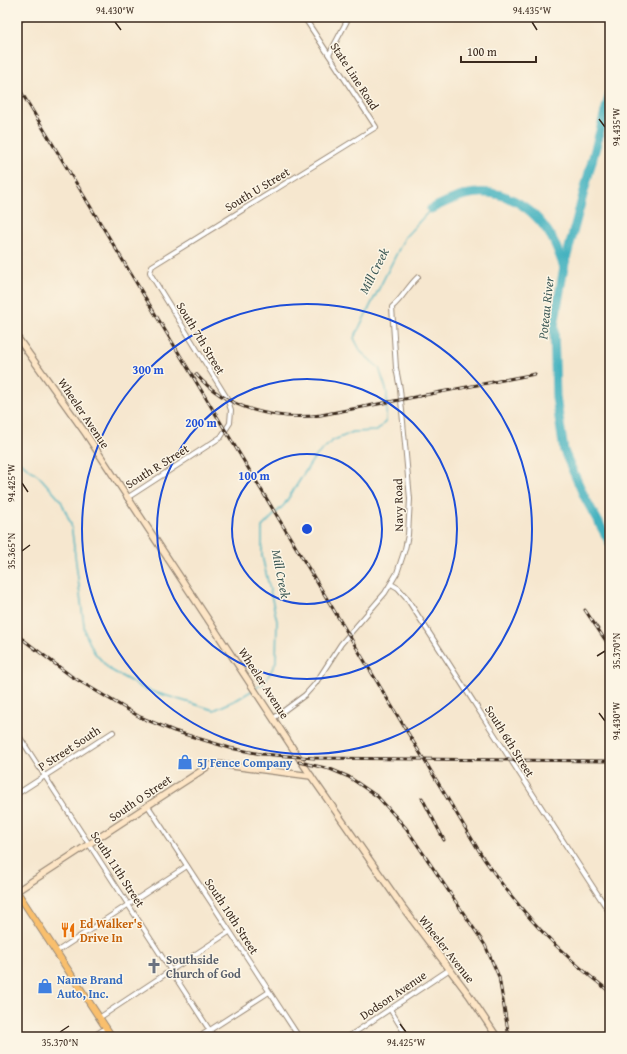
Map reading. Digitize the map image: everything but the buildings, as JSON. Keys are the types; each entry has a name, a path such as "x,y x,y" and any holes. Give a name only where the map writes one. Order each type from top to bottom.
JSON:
{"main road":[{"path":"17,21 23,17"},
{"name":"Wheeler Avenue","path":"17,337 86,434 311,776 416,926 450,969 497,1037"},
{"name":"South O Street","path":"17,892 214,764 311,776"},
{"path":"17,892 112,1037"}],"street":[{"name":"State Line Road","path":"304,17 376,127"},
{"path":"329,55 349,17"},
{"name":"South U Street","path":"150,269 154,264 376,127"},
{"name":"South 7th Street","path":"150,269 152,275 227,398 231,410 231,419"},
{"name":"Navy Road","path":"274,718 311,689 341,644 379,601 391,584 397,573 405,549 410,509 400,389 396,368 392,307 398,302 408,286 418,277"},
{"name":"South R Street","path":"127,498 211,445 226,431 231,419"},
{"name":"South 6th Street","path":"391,584 398,588 406,597 495,734 524,782 610,913"},
{"name":"P Street South","path":"17,794 113,732"},
{"name":"South 11th Street","path":"17,733 44,777 90,844 170,971 185,990 214,1037"},
{"name":"South 10th Street","path":"148,806 299,1037"},
{"path":"56,952 187,866"},
{"path":"99,1018 229,932"},
{"name":"Dodson Avenue","path":"348,1037 450,969"},
{"path":"199,1037 269,992"},
{"path":"390,1009 407,1037"},
{"path":"92,1037 106,1028"}],"waterway":[{"name":"Poteau River","path":"610,93 564,267 554,326 556,397 564,451 584,496 610,543"},
{"name":"Mill Creek","path":"431,209 458,197 476,193 489,193 514,200 525,207 544,227 554,241 564,267"},
{"name":"Mill Creek","path":"256,688 265,682 276,662 277,621 262,556 262,527 284,505 314,458 332,441 353,432 377,431 386,421 387,392 379,368 361,352 354,338 405,237 431,209"},
{"name":"Mill Creek","path":"17,460 39,476 61,501 71,524 85,633 94,652 109,669 144,689 214,710 253,690"}],"railway":[{"path":"17,85 484,859 512,897 541,931 557,947 610,992"},
{"path":"196,374 208,386 237,404 253,410 287,416 321,415 535,374"},
{"path":"585,610 610,647"},
{"path":"17,635 71,676 140,717 174,731 230,748 261,754 314,758 610,761"},
{"path":"299,762 330,769 349,777 378,797 406,828 485,945 499,977 509,1037"},
{"path":"422,798 444,840"}],"place":[{"name":"5J Fence Company","path":"185,762"},
{"name":"Ed Walker's Drive In","path":"68,930"},
{"name":"Southside Church of God","path":"154,966"},
{"name":"Name Brand Auto, Inc.","path":"45,986"}]}
